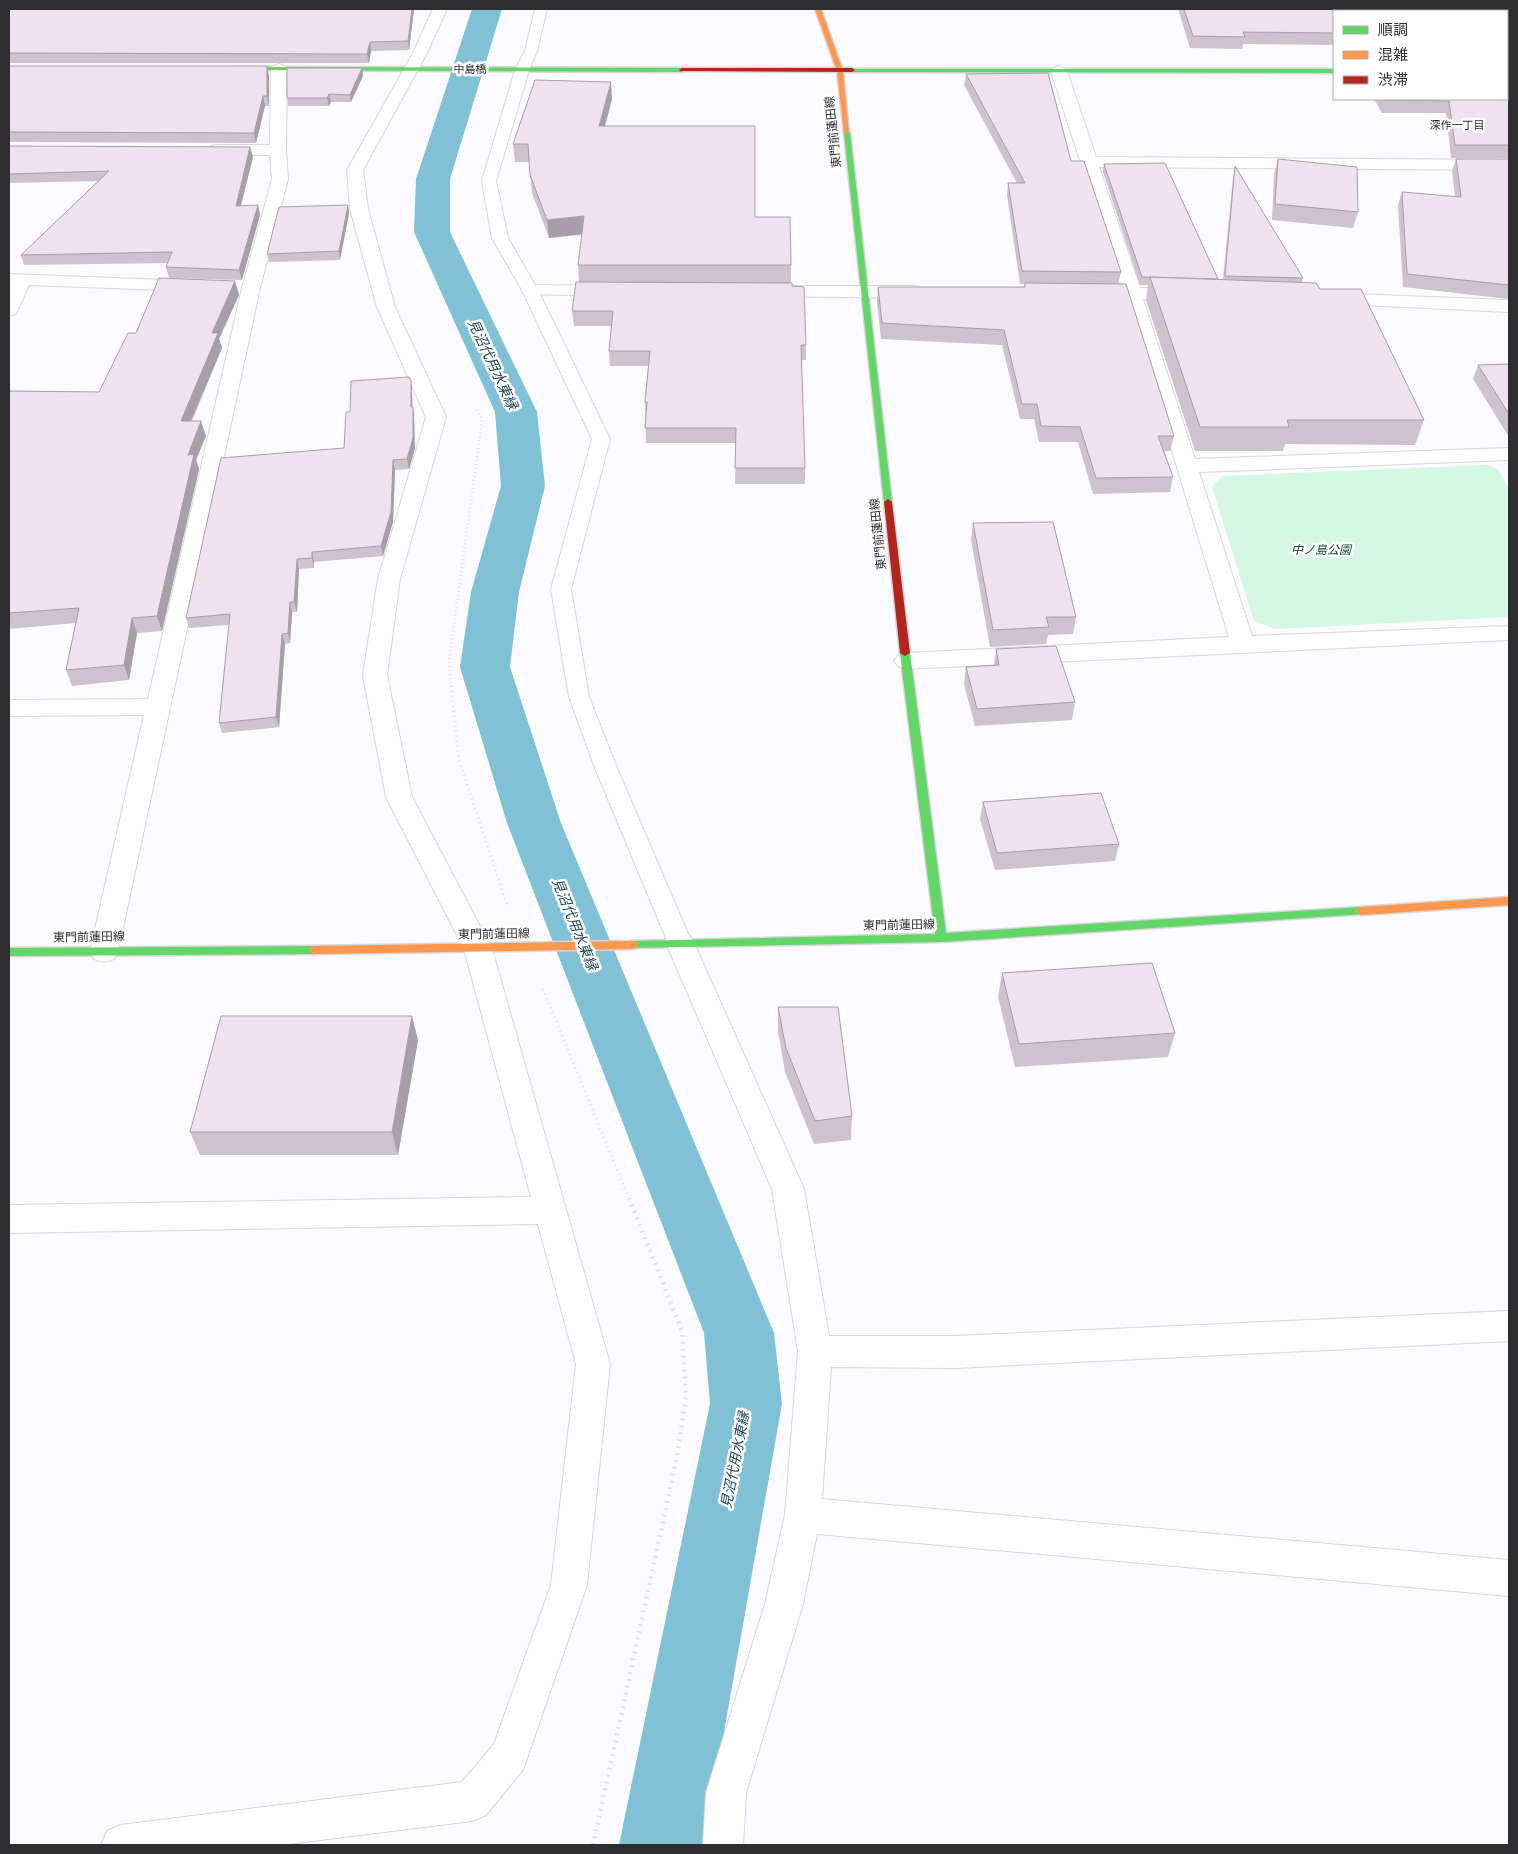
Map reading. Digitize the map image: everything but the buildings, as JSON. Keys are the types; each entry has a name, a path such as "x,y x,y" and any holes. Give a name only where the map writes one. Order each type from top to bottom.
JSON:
{"main road":[{"name":"東門前蓮田線","path":"9,952 478,949 941,938 906,661 840,71 818,9"},
{"name":"中島橋","path":"219,69 1333,71"},
{"path":"941,938 1509,901"}],"street":[{"path":"122,1845 472,1801 509,1756 569,1585 593,1364 478,949 399,797 375,675 389,580 436,417 386,307 359,209 355,170 421,69 440,9"},
{"path":"104,951 158,707 241,288 280,179 278,150 279,69"},
{"path":"1059,70 1132,292 1243,644"},
{"path":"198,150 278,150"},
{"path":"1090,162 1509,165"},
{"path":"1490,165 1509,181"},
{"path":"9,310 16,280 211,287"},
{"path":"530,290 628,291"},
{"path":"746,291 934,292"},
{"path":"1073,292 1202,294"},
{"path":"1311,298 1509,306"},
{"path":"1186,466 1506,460"},
{"path":"906,661 1509,633"},
{"path":"9,708 158,707"},
{"path":"665,944 788,1189 815,1351 802,1515 784,1604 726,1793 723,1845"},
{"path":"9,1219 550,1210"},
{"path":"815,1351 954,1352 1509,1326"},
{"path":"802,1515 1509,1578"}],"lane":[{"path":"541,9 531,51 516,70 489,181 500,238 530,290 602,438 561,589 579,697 606,768 665,944"}],"green space":[{"name":"中ノ島公園","path":"1487,465 1499,470 1509,489 1509,617 1275,629 1254,621 1212,487 1222,476"}],"waterway":[{"name":"見沼代用水東縁","path":"487,9 433,179 432,232 516,412 523,486 495,592 485,667 534,823 739,1333 746,1404 662,1845"}],"traffic: fast":[{"path":"230,69 682,70"},
{"path":"852,70 1333,71"},
{"path":"847,133 888,502"},
{"path":"632,945 941,938 905,653"},
{"path":"941,938 1361,911"},
{"path":"9,952 315,950"}],"traffic: slow":[{"path":"818,9 840,71 847,133"},
{"path":"1361,911 1509,901"},
{"path":"315,950 632,945"}],"traffic: jam":[{"path":"682,70 852,70"},
{"path":"888,502 905,653"}],"district":[{"name":"深作一丁目","path":"1457,125"}]}
